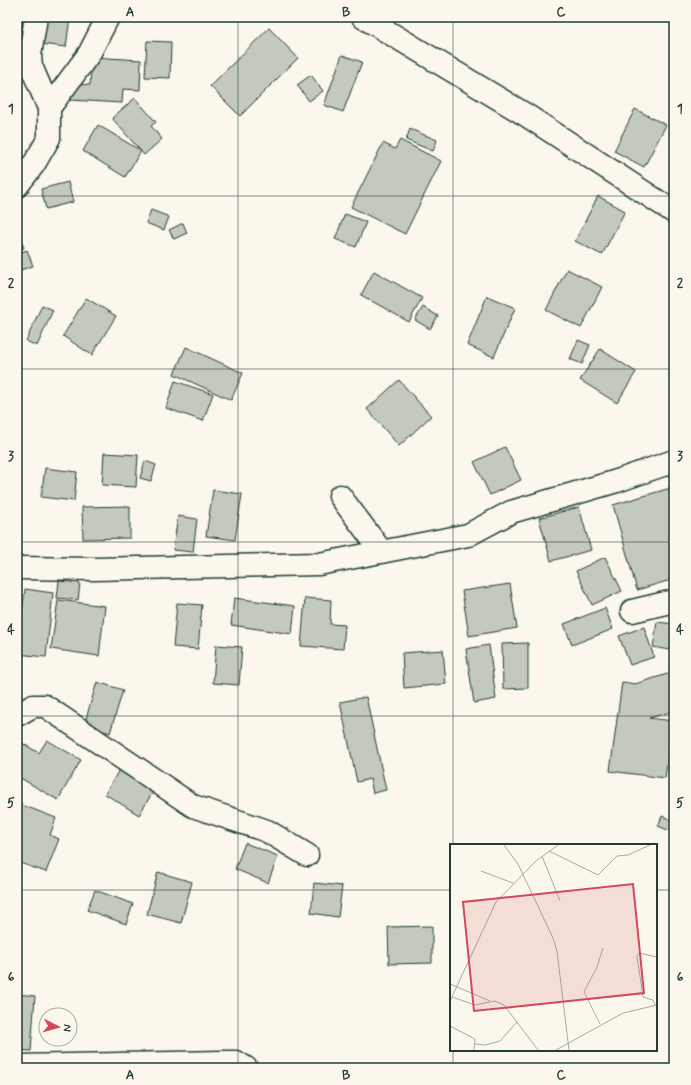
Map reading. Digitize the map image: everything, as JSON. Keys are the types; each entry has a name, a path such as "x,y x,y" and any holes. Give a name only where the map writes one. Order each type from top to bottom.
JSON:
{"street":[{"path":"17,186 34,164 49,138 49,108 31,66 30,55 36,17"},
{"path":"49,108 89,54 108,17"},
{"path":"363,17 526,115 674,212"},
{"path":"17,568 94,569 319,564 468,535 511,512 674,462"},
{"path":"340,496 382,552"},
{"path":"632,611 674,600"},
{"path":"17,715 33,706 45,706 193,806 267,831 307,855"},
{"path":"17,1066 236,1062 246,1068"}],"building":[{"path":"43,17 70,17 66,47 40,44"},
{"path":"204,17 235,17 234,20"},
{"path":"269,28 298,58 240,116 210,86"},
{"path":"147,41 171,42 170,78 145,77"},
{"path":"342,55 362,62 343,112 324,105"},
{"path":"92,57 141,60 140,90 123,89 122,103 70,100 71,83 90,85"},
{"path":"311,75 323,91 309,101 297,85"},
{"path":"135,98 156,122 151,126 162,139 144,155 112,118"},
{"path":"635,109 666,125 644,167 614,151"},
{"path":"98,125 141,151 125,177 83,151"},
{"path":"410,129 437,140 433,151 406,140"},
{"path":"400,140 441,161 405,234 351,207 383,143 395,149"},
{"path":"68,182 73,202 46,209 41,189"},
{"path":"598,196 625,211 602,255 575,241"},
{"path":"151,210 169,217 164,230 146,223"},
{"path":"345,214 366,222 356,247 335,239"},
{"path":"183,223 187,233 174,239 169,230"},
{"path":"17,227 24,248 17,250"},
{"path":"27,250 33,266 17,271 17,254"},
{"path":"567,269 602,287 581,328 546,310"},
{"path":"374,271 422,298 409,322 361,295"},
{"path":"487,296 515,308 494,357 467,345"},
{"path":"86,298 116,316 92,355 63,336"},
{"path":"42,305 53,310 37,346 26,341"},
{"path":"423,307 438,316 430,329 415,320"},
{"path":"578,340 590,345 582,364 570,359"},
{"path":"186,347 243,373 231,400 174,374"},
{"path":"600,349 636,372 617,403 580,380"},
{"path":"399,380 431,416 399,446 367,409"},
{"path":"175,381 213,394 203,421 166,408"},
{"path":"505,447 521,480 490,495 474,462"},
{"path":"104,453 138,455 136,487 102,485"},
{"path":"145,461 156,465 151,481 140,478"},
{"path":"45,468 77,472 74,501 41,497"},
{"path":"674,487 674,533 669,535 674,553 674,579 637,590 613,505"},
{"path":"213,490 242,494 235,540 206,536"},
{"path":"130,506 130,538 83,539 82,507"},
{"path":"579,507 591,550 551,561 539,518"},
{"path":"178,516 197,519 193,552 173,550"},
{"path":"605,557 622,591 592,605 576,571"},
{"path":"59,581 80,583 78,600 57,598"},
{"path":"510,584 517,628 469,636 462,591"},
{"path":"25,589 53,593 46,657 17,654"},
{"path":"234,598 295,606 292,634 231,625"},
{"path":"305,598 331,600 330,624 345,625 343,649 301,646"},
{"path":"58,600 105,606 99,656 51,649"},
{"path":"177,603 202,605 198,649 173,647"},
{"path":"605,608 613,629 572,645 564,624"},
{"path":"657,622 674,624 674,651 653,647"},
{"path":"644,627 654,657 630,665 619,636"},
{"path":"528,643 528,688 503,689 502,644"},
{"path":"216,645 242,647 239,685 213,683"},
{"path":"489,645 496,699 474,703 466,649"},
{"path":"443,650 446,684 404,688 402,653"},
{"path":"674,672 674,711 649,718 673,721 665,778 610,771 622,682 635,684"},
{"path":"97,682 123,690 110,733 84,725"},
{"path":"366,697 386,790 373,793 370,779 357,782 340,702"},
{"path":"17,740 39,753 47,740 81,760 58,800 17,776"},
{"path":"119,770 154,790 139,815 105,794"},
{"path":"17,803 56,818 50,835 59,839 46,872 17,862"},
{"path":"662,816 674,821 670,831 658,826"},
{"path":"245,843 278,856 268,883 235,869"},
{"path":"158,872 192,882 181,923 147,914"},
{"path":"314,883 342,886 338,917 311,913"},
{"path":"95,890 133,904 126,924 87,910"},
{"path":"432,926 432,963 389,964 388,927"},
{"path":"17,994 35,996 31,1051 17,1050"}]}
